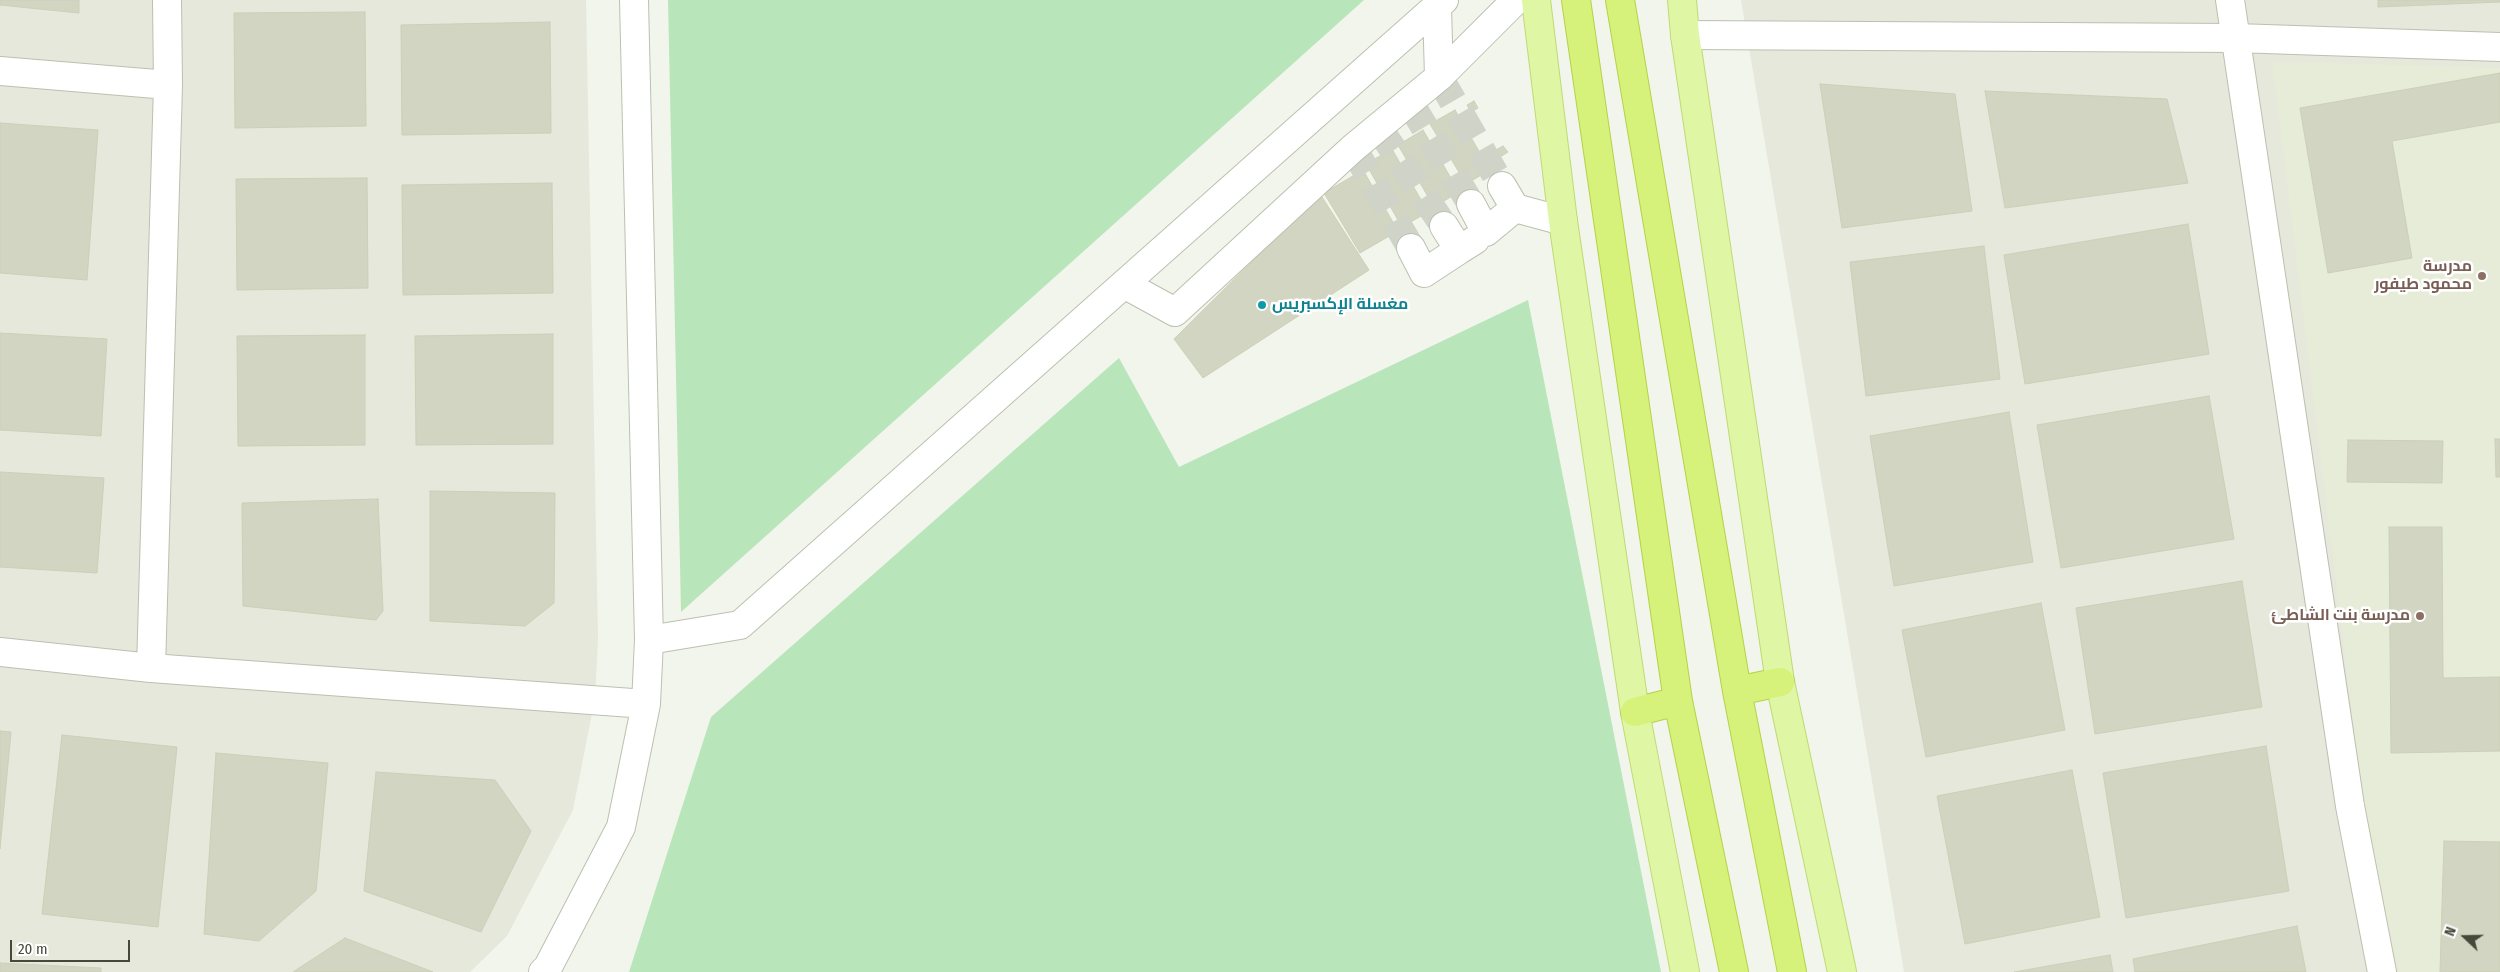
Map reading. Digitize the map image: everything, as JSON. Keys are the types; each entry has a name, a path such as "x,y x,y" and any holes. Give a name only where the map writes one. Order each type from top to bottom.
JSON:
{"highway":[{"path":"1576,0 1678,701 1734,972"},
{"path":"1620,0 1737,691 1792,972"},
{"path":"1737,691 1780,682"},
{"path":"1635,712 1678,701"}],"main road":[{"path":"1536,0 1563,221 1635,712 1685,972"},
{"path":"1682,0 1685,35 1780,682 1842,972"}],"street":[{"path":"150,668 168,85 167,0"},
{"path":"543,972 548,967 621,827 646,704 649,640 634,0"},
{"path":"1124,284 1175,312 1353,148 1439,77 1516,0"},
{"path":"2230,0 2350,806 2382,972"},
{"path":"649,640 740,626 1441,4"},
{"path":"1439,77 1441,4"},
{"path":"1685,35 2236,38 2500,47"},
{"path":"0,71 168,85"},
{"path":"1411,248 1424,273 1486,232 1509,197 1563,221"},
{"path":"1471,204 1486,232"},
{"path":"1444,226 1459,250"},
{"path":"0,652 150,668 646,704"}],"shaded area":[{"path":"0,0 586,0 598,639 595,698 573,810 507,936 470,972 0,972"},
{"path":"1741,0 2500,0 2500,972 1904,972"},
{"name":"مدرسة بنت الشاطئ","path":"2272,61 2500,68 2500,972 2398,972 2363,802"}],"green space":[{"path":"668,0 1364,0 681,612"},
{"path":"1528,300 1661,972 629,972 711,717 1119,358 1179,467"}],"building":[{"path":"0,0 79,0 79,13 0,5"},
{"path":"2378,0 2500,0 2500,2 2378,7"},
{"path":"365,12 366,126 235,128 234,13"},
{"path":"550,22 551,133 402,135 401,25"},
{"path":"2500,73 2500,122 2392,141 2412,258 2328,273 2300,108"},
{"path":"1820,84 1955,94 1972,211 1842,228"},
{"path":"1985,91 2167,99 2188,183 2005,208"},
{"path":"1474,101 1478,108 1471,112 1467,105"},
{"path":"1455,110 1490,170 1466,184 1430,124"},
{"path":"0,123 98,130 87,280 0,273"},
{"path":"1423,130 1459,192 1434,207 1398,145"},
{"path":"1503,146 1508,152 1500,157 1496,150"},
{"path":"1392,149 1428,212 1402,227 1366,164"},
{"path":"1363,170 1398,231 1360,253 1324,193"},
{"path":"367,178 368,288 237,290 236,179"},
{"path":"552,183 553,293 403,295 402,185"},
{"name":"مغسلة الإكسبريس","path":"1320,194 1369,270 1203,378 1174,339"},
{"path":"2188,224 2209,354 2025,384 2004,255"},
{"path":"1984,246 2000,379 1866,396 1850,262"},
{"path":"0,333 107,339 101,436 0,430"},
{"path":"553,334 553,444 416,445 415,336"},
{"path":"365,335 365,445 238,446 237,336"},
{"path":"2209,396 2234,539 2061,568 2037,425"},
{"path":"2009,412 2033,562 1894,586 1870,436"},
{"path":"2495,439 2500,439 2500,477 2496,477"},
{"path":"2348,440 2443,441 2442,483 2347,482"},
{"path":"0,472 104,478 97,573 0,567"},
{"path":"430,491 555,493 554,603 525,626 430,621"},
{"path":"378,499 383,611 376,620 243,606 242,503"},
{"path":"2389,527 2442,527 2443,678 2500,677 2500,751 2391,753"},
{"path":"2242,581 2262,707 2095,734 2076,608"},
{"path":"2041,603 2065,730 1926,757 1902,630"},
{"path":"0,731 11,732 0,849"},
{"path":"62,735 177,747 158,927 42,914"},
{"path":"2266,746 2289,891 2126,918 2103,773"},
{"path":"216,753 328,763 316,891 259,941 204,934"},
{"path":"2072,770 2100,917 1965,944 1937,796"},
{"path":"376,772 495,780 531,831 481,932 364,891"},
{"path":"2444,841 2500,842 2500,972 2440,972"},
{"path":"2297,926 2306,972 2135,972 2133,959"},
{"path":"345,938 433,972 293,972"},
{"path":"2110,955 2113,972 2014,972"},
{"path":"0,963 101,968 101,972 0,972"}],"tunnel":[{"path":"1439,77 1502,186"},
{"path":"1410,103 1471,204"},
{"path":"1378,127 1444,226"},
{"path":"1353,148 1411,248"}],"place":[{"name":"مدرسة محمود طيفور","path":"2482,276"},
{"name":"مغسلة الإكسبريس","path":"1262,305"},
{"name":"مدرسة بنت الشاطئ","path":"2420,616"}]}
